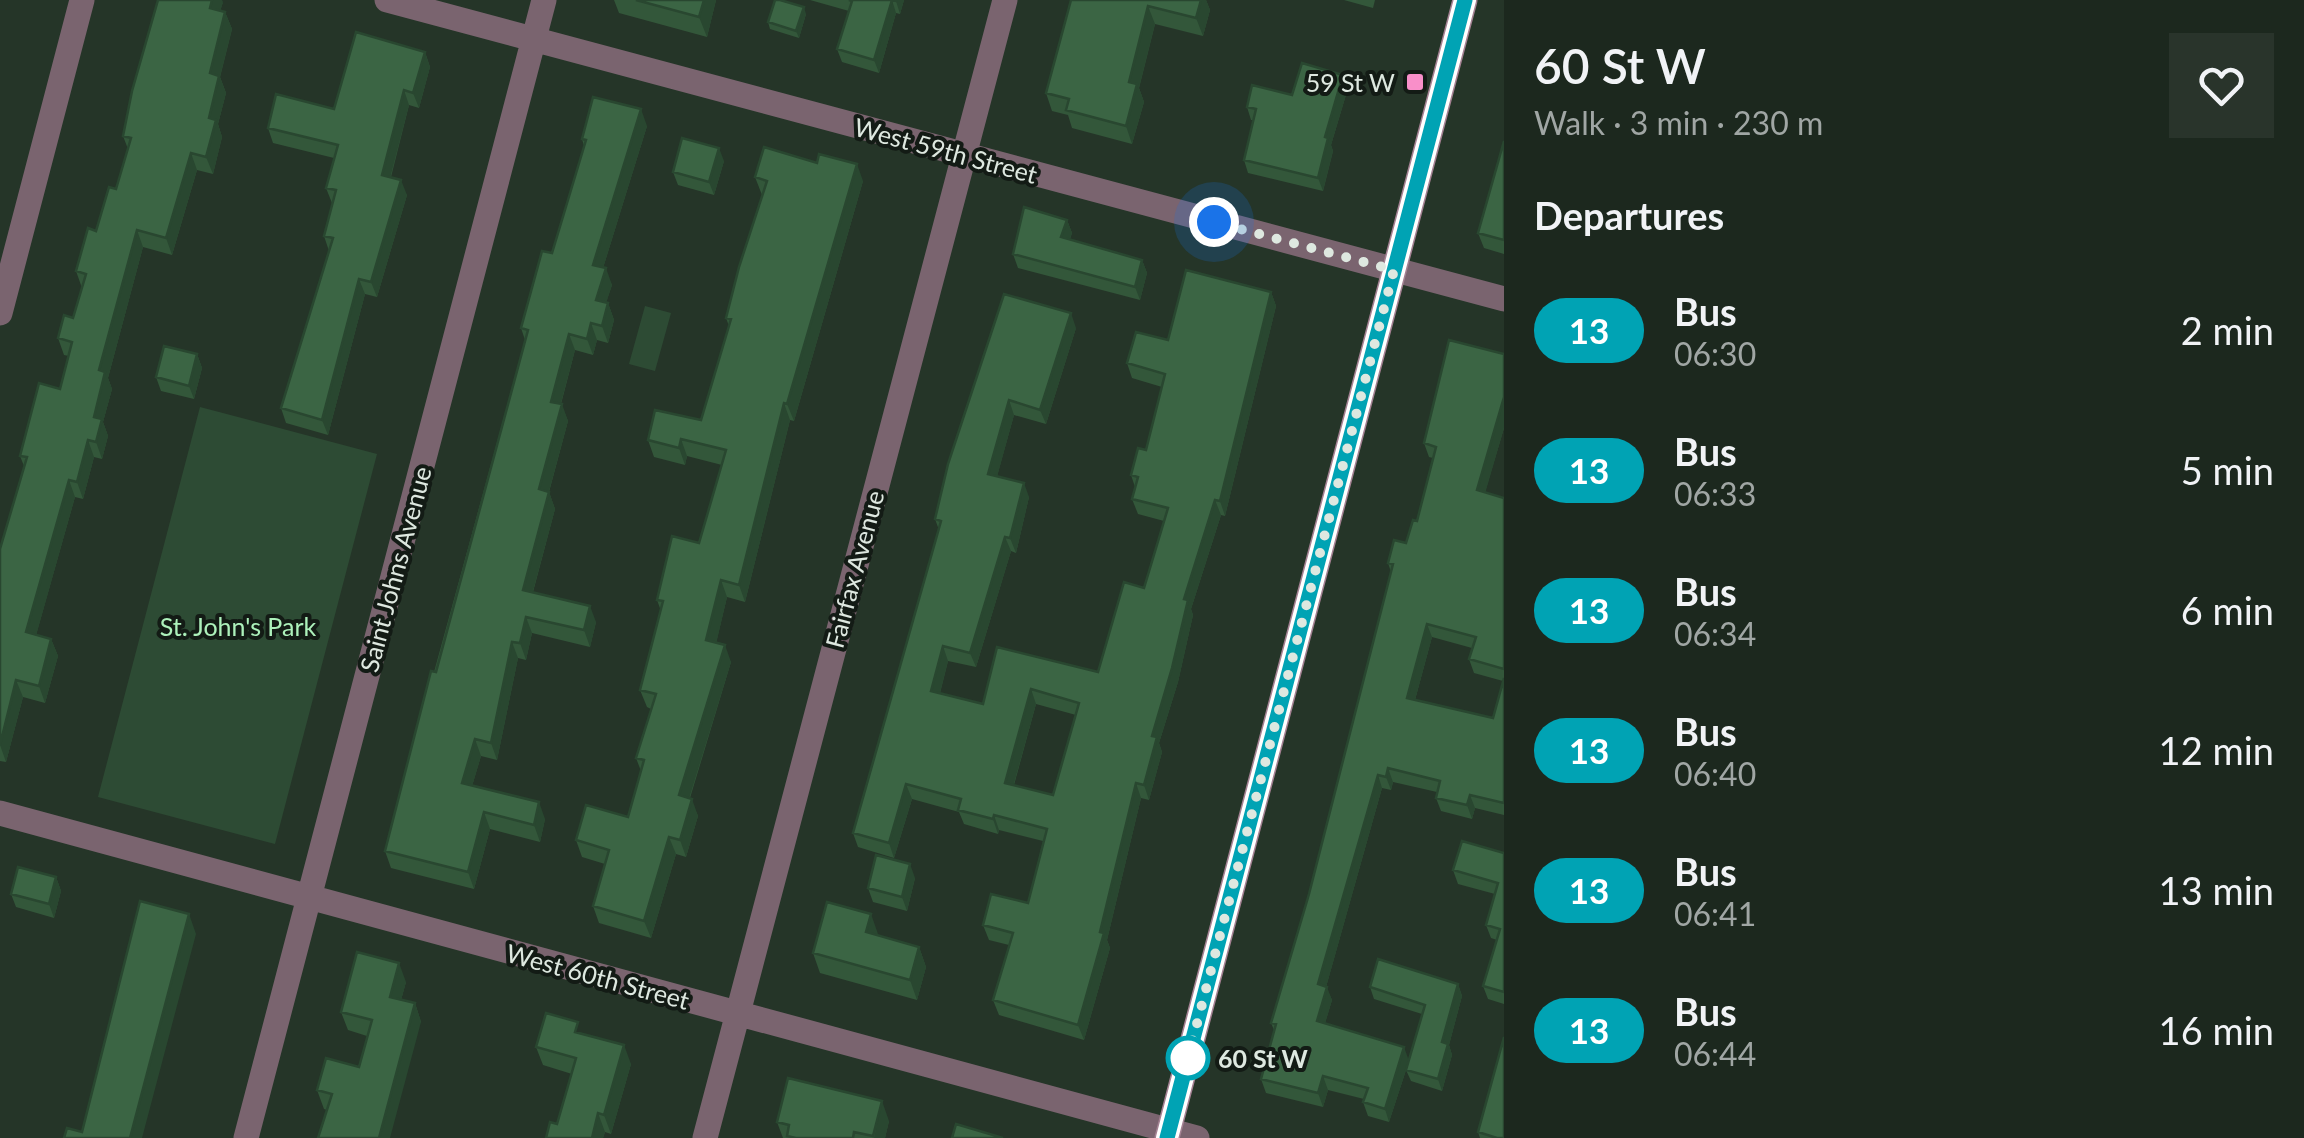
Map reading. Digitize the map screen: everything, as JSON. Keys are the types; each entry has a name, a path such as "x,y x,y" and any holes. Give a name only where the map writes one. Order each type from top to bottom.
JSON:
{"street":[{"path":"0,314 82,0"},
{"name":"West 59th Street","path":"388,0 1504,299"},
{"name":"Saint Johns Avenue","path":"246,1138 544,0"},
{"name":"Fairfax Avenue","path":"704,1138 1005,0"},
{"path":"1168,1134 1465,0"},
{"name":"West 60th Street","path":"0,813 1168,1134 1196,1138"}],"green space":[{"path":"645,306 671,313 655,371 629,364"},
{"name":"St. John's Park","path":"200,407 377,454 275,844 98,797"}],"building":[{"path":"158,0 212,0 210,8 225,12 210,73 219,76 209,118 216,120 206,157 191,153 166,238 137,230 99,370 105,372 94,417 102,419 96,442 88,440 77,482 69,480 26,632 51,639 39,686 16,680 0,745 0,549 27,457 20,456 39,383 60,389 72,342 58,338 64,315 73,318 86,274 76,271 88,228 96,231 109,187 116,189 131,138 123,136 132,91"},
{"path":"636,0 704,0 699,17"},
{"path":"775,0 804,7 796,31 768,22"},
{"path":"849,0 892,0 874,60 837,49 852,1"},
{"path":"1071,0 1201,0 1196,18 1148,6 1129,82 1137,84 1126,126 1066,110 1069,99 1046,93"},
{"path":"356,32 425,52 413,93 404,90 382,175 401,180 371,282 359,279 322,420 281,408 333,238 324,236 336,190 326,188 338,145 268,128 276,94 334,109"},
{"path":"1302,63 1343,75 1318,178 1244,160 1256,109 1247,107 1252,85 1292,95"},
{"path":"593,97 641,109 593,265 606,268 596,300 608,303 602,326 591,323 587,339 569,334 551,402 562,404 539,489 549,492 523,590 590,606 584,630 526,617 520,643 512,642 491,743 475,739 462,783 539,802 534,825 484,812 468,872 385,851 431,671 436,672 528,330 521,328 542,251 552,253 586,140 582,139"},
{"path":"682,138 719,148 709,182 673,172"},
{"path":"1504,141 1504,240 1478,233"},
{"path":"764,147 817,163 819,154 857,164 787,404 784,403 739,585 721,580 706,640 725,645 679,795 692,799 680,840 669,837 644,921 593,906 609,850 576,840 586,805 628,817 644,760 636,758 656,694 640,690 663,601 657,600 672,536 699,543 726,450 681,439 679,448 648,440 655,410 701,420 731,319 726,318 739,267 767,181 755,177"},
{"path":"1024,207 1067,220 1061,237 1142,260 1135,287 1013,254"},
{"path":"1186,270 1271,292 1220,501 1215,500 1184,599 1188,600 1152,736 1157,737 1144,785 1136,783 1100,932 1104,933 1078,1025 993,1000 1013,933 983,925 991,894 1028,903 1047,829 958,810 961,799 906,784 889,843 853,833 941,521 935,519 948,464 1004,294 1071,313 1040,410 1009,400 988,474 1024,483 1010,538 1005,537 970,653 943,646 931,691 983,704 997,647 1098,672 1124,582 1144,588 1168,508 1132,499 1138,477 1131,475 1138,448 1146,450 1165,374 1127,363 1136,332 1168,340","holes":["1031,689 1079,703 1053,795 1005,783"]},
{"path":"1449,340 1504,354 1504,397 1477,490 1504,498 1504,669 1469,659 1476,637 1427,624 1407,698 1493,718 1504,678 1504,803 1470,795 1467,805 1436,798 1440,781 1388,768 1386,777 1378,775 1318,984 1327,987 1317,1021 1404,1047 1385,1109 1363,1102 1368,1088 1323,1076 1318,1093 1261,1079 1276,1024 1271,1023 1309,894 1393,564 1388,563 1394,540 1406,543 1413,520 1417,521 1436,447 1424,443"},
{"path":"164,346 197,354 189,386 156,377"},
{"path":"1462,841 1504,853 1504,992 1483,986 1500,929 1486,925 1498,883 1453,870"},
{"path":"876,855 910,864 902,897 868,888"},
{"path":"18,867 56,877 49,904 11,894"},
{"path":"140,901 189,914 130,1138 64,1138 67,1128 82,1132"},
{"path":"827,902 871,914 866,932 919,947 910,980 813,953"},
{"path":"357,952 399,963 390,997 415,1003 379,1138 318,1138 332,1094 317,1090 326,1058 359,1067 372,1020 341,1012"},
{"path":"1378,959 1458,984 1442,1042 1448,1044 1438,1079 1406,1070 1425,1005 1370,987"},
{"path":"546,1013 578,1022 575,1032 624,1045 604,1115 598,1113 592,1138 546,1138 550,1122 557,1124 576,1058 536,1047"},
{"path":"1504,1037 1504,1138 1497,1138 1478,1132"},
{"path":"788,1078 882,1101 873,1136 854,1132 853,1138 787,1136 789,1125 777,1122"},
{"path":"956,1124 1003,1138 952,1138"}],"bus line":[{"name":"13","path":"1167,1138 1465,0"}],"place":[{"name":"59 St W","path":"1415,82"},
{"name":"60 St W","path":"1188,1058"}],"route":[{"path":"1188,1058 1394,270 1214,222"}]}
